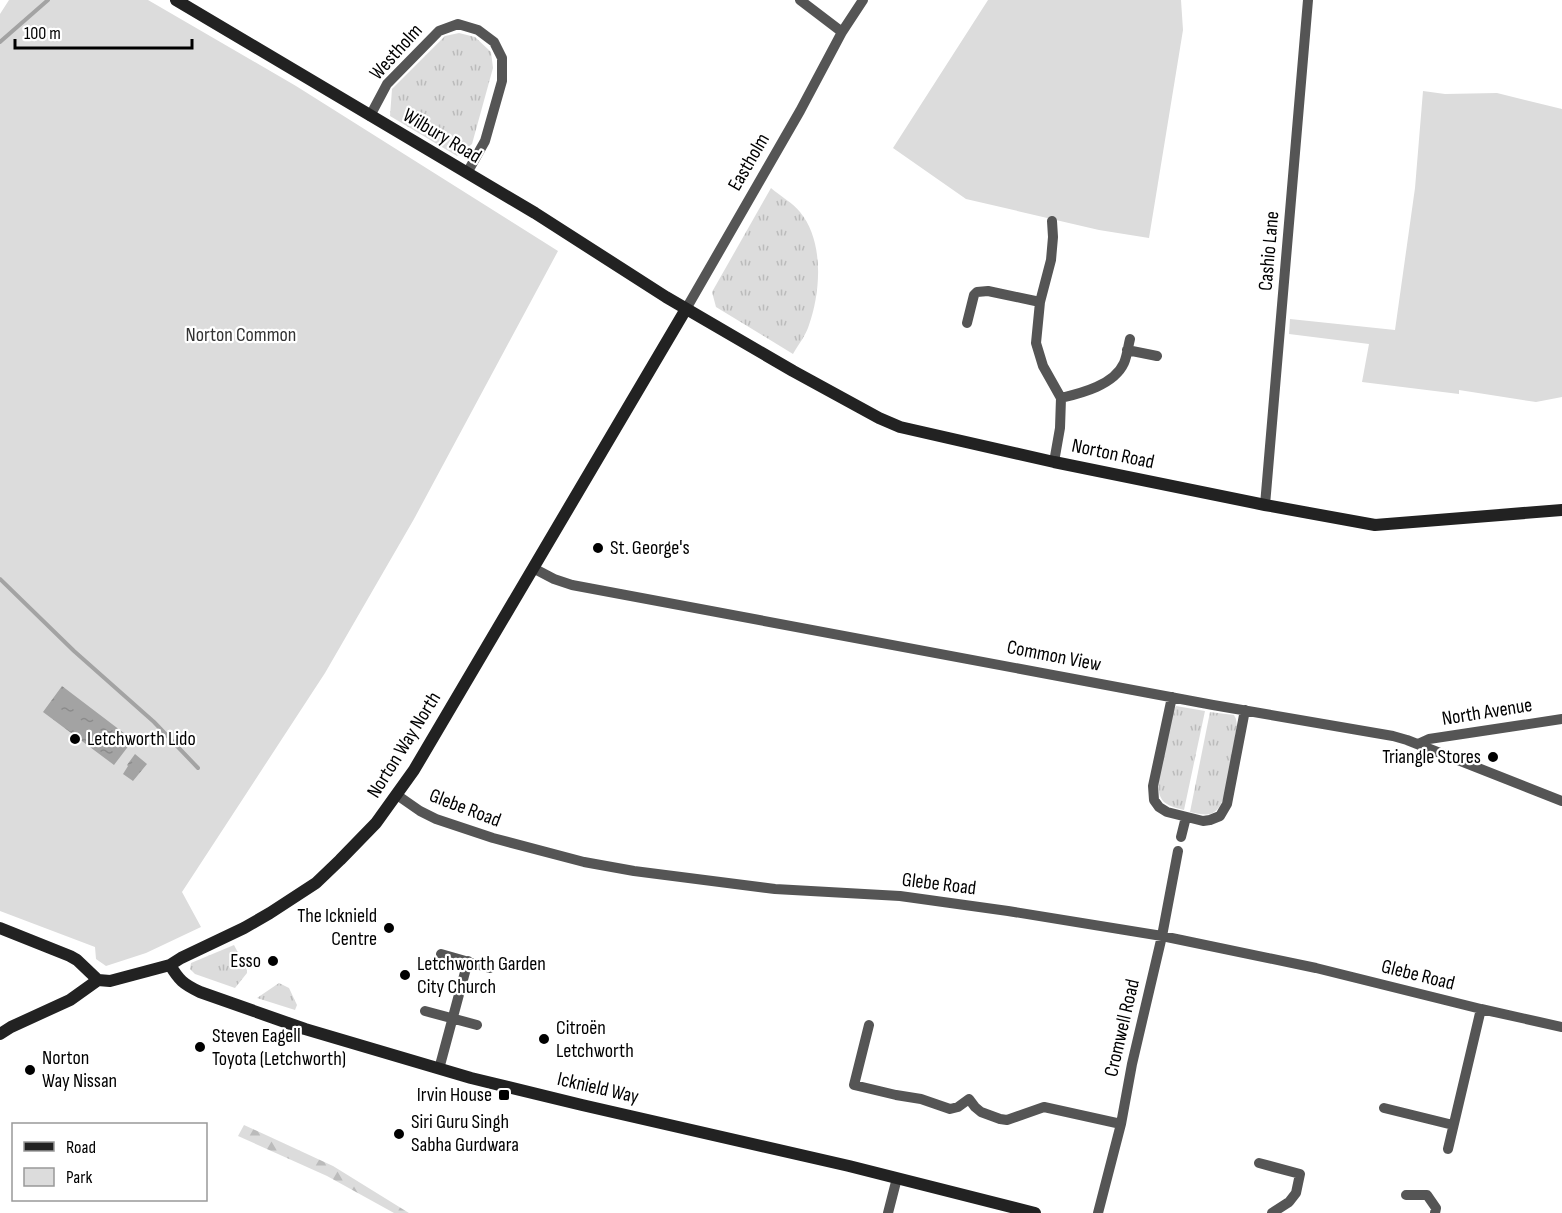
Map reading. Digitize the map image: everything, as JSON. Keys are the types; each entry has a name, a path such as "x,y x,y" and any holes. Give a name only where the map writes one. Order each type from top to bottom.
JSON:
{"street":[{"name":"Wilbury Road","path":"176,0 567,233 686,309"},
{"path":"800,0 842,32"},
{"name":"Eastholm","path":"686,309 800,111 842,32 863,0"},
{"name":"Cashio Lane","path":"1265,505 1308,0"},
{"name":"Westholm","path":"370,116 387,84 439,31 458,24 478,30 494,42 500,54 501,81 484,141 467,173"},
{"path":"1052,221 1051,260 1040,302 1036,343 1043,366 1061,398 1060,428 1054,462"},
{"path":"967,323 974,295 982,291 1040,302"},
{"name":"Norton Road","path":"686,309 879,418 900,427 1054,462 1375,525 1562,510"},
{"name":"Norton Way North","path":"0,1034 70,1000 98,981 111,981 170,964 253,923 316,883 366,835 414,770 686,309"},
{"path":"1061,398 1097,388 1112,377 1123,365 1129,345 1157,356"},
{"name":"Common View","path":"533,568 572,585 1394,736 1562,801"},
{"path":"1172,697 1153,786 1154,800 1167,812 1203,821 1220,816 1227,804 1245,710"},
{"name":"North Avenue","path":"1418,744 1428,739 1562,719"},
{"name":"Glebe Road","path":"397,795 436,819 493,838 584,862 645,873 775,889 900,896 1162,936 1316,968 1562,1027"},
{"path":"1181,837 1186,817"},
{"name":"Cromwell Road","path":"1098,1213 1121,1124 1132,1064 1162,936 1178,850"},
{"path":"0,928 70,956 98,981"},
{"path":"441,954 490,968"},
{"path":"439,1069 468,961"},
{"name":"Icknield Way","path":"170,964 178,980 200,992 305,1029 439,1069 1035,1213"},
{"path":"1448,1149 1481,1009"},
{"path":"424,1011 477,1025"},
{"path":"868,1025 854,1085 921,1099 950,1108 958,1107 969,1099 981,1112 1000,1119 1007,1120 1044,1107 1121,1124"},
{"path":"1384,1108 1454,1125"},
{"path":"1259,1163 1300,1174 1296,1192 1289,1202 1272,1213"},
{"path":"888,1213 897,1178"},
{"path":"1406,1195 1427,1195 1436,1208 1435,1213"}],"green space":[{"name":"Norton Common","path":"9,0 148,0 296,86 558,251 414,519 325,673 182,892 201,927 146,953 106,966 96,959 95,947 0,911 0,14"},
{"path":"988,0 1181,0 1183,30 1149,238 1099,230 966,199 893,148"},
{"path":"459,33 475,37 491,52 493,68 472,144 457,156 390,116 392,89 445,36"},
{"path":"1423,91 1445,94 1497,93 1562,109 1562,397 1536,402 1459,390 1459,394 1362,382 1369,344 1289,334 1290,319 1395,330 1415,188"},
{"path":"771,188 800,212 808,224 817,252 818,282 813,312 806,332 793,354 716,307 712,292"},
{"path":"1176,706 1205,711 1184,810 1167,804 1161,798 1158,787"},
{"path":"1210,712 1234,715 1237,726 1225,795 1216,811 1203,814 1190,812"},
{"path":"234,945 247,970 235,988 195,974 190,969 191,963"},
{"path":"279,983 289,988 297,1005 295,1010 257,998"},
{"path":"244,1125 333,1166 409,1213 394,1213 327,1176 238,1136"}],"water":[{"path":"62,686 133,740 114,765 43,712"},
{"path":"135,754 147,764 133,781 123,774"}],"waterway":[{"path":"0,42 48,0"},
{"path":"0,579 74,651 154,722 198,768"}],"place":[{"name":"St. George's","path":"598,548"},
{"name":"Letchworth Lido","path":"75,739"},
{"name":"Triangle Stores","path":"1493,757"},
{"name":"The Icknield Centre","path":"389,928"},
{"name":"Esso","path":"273,961"},
{"name":"Letchworth Garden City Church","path":"405,975"},
{"name":"Citroën Letchworth","path":"544,1039"},
{"name":"Steven Eagell Toyota (Letchworth)","path":"200,1047"},
{"name":"Norton Way Nissan","path":"30,1070"},
{"name":"Irvin House","path":"504,1095"},
{"name":"Siri Guru Singh Sabha Gurdwara","path":"399,1134"}]}
